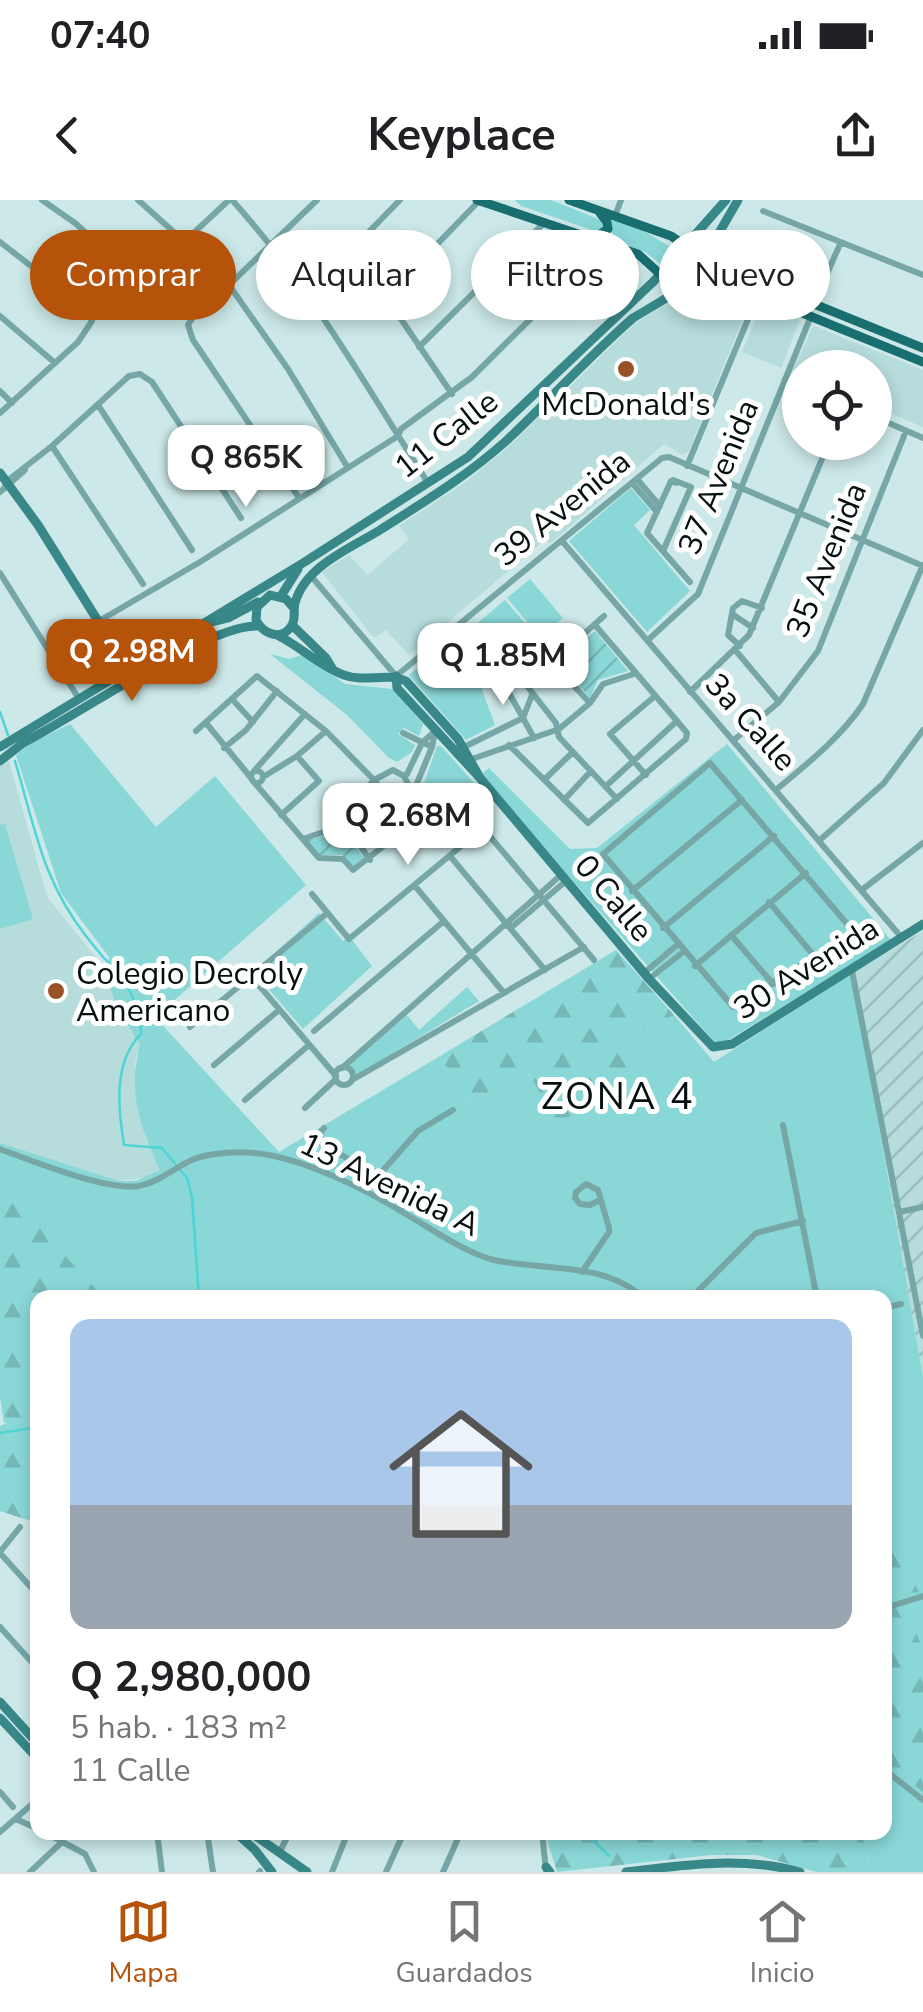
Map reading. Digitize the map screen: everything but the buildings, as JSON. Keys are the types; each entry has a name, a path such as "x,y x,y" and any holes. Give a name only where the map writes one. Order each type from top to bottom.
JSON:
{"main road":[{"path":"478,200 569,230"},
{"path":"512,200 520,214"},
{"path":"568,200 659,231"},
{"name":"11 Calle","path":"700,230 726,200"},
{"name":"11 Calle","path":"721,230 738,200"},
{"path":"596,210 607,230"},
{"path":"639,255 659,273"},
{"name":"11 Calle","path":"0,747 303,563 468,457 659,275"},
{"name":"11 Calle","path":"293,607 311,576 456,482 504,442 622,328 659,302"},
{"path":"830,310 923,348"},
{"path":"821,320 923,362"},
{"path":"4,484 128,669"},
{"path":"282,596 303,563"},
{"path":"201,624 228,618 270,595 282,596 293,607 292,625 332,668"},
{"path":"260,601 255,613 258,626 266,633 276,634 343,675 364,679 396,676"},
{"path":"276,634 292,625"},
{"path":"0,761 23,743 207,639 241,626 258,626"},
{"name":"0 Calle","path":"396,676 397,688 440,727 647,976 714,1047"},
{"name":"30 Avenida","path":"714,1047 732,1044 923,924"},
{"path":"0,1702 30,1735"},
{"path":"0,1718 30,1750"},
{"path":"244,1840 274,1872 286,1863 303,1869"},
{"path":"261,1840 303,1869"},
{"path":"626,1872 724,1863 800,1872"}],"street":[{"path":"42,200 83,230"},
{"path":"138,200 172,230"},
{"path":"199,230 231,200 259,230"},
{"path":"286,230 317,200"},
{"path":"372,230 400,200"},
{"path":"450,230 478,200"},
{"path":"615,216 620,200"},
{"path":"764,211 923,275"},
{"path":"419,347 545,222"},
{"path":"0,242 84,307 92,321 78,342 0,413"},
{"path":"830,267 841,242"},
{"path":"236,278 256,259"},
{"path":"236,295 288,369 348,468"},
{"path":"0,316 55,363"},
{"path":"191,320 188,325 194,340 298,498"},
{"path":"325,320 428,484"},
{"path":"401,320 452,394"},
{"path":"98,621 200,562 398,436 401,429 452,394 527,320"},
{"path":"748,320 687,466 923,565 851,722 778,789"},
{"name":"37 Avenida","path":"797,350 809,320"},
{"path":"4,484 130,376 140,374 152,382 241,518"},
{"name":"37 Avenida","path":"648,640 698,594 782,386"},
{"path":"0,391 12,403"},
{"path":"98,405 192,550"},
{"path":"892,425 923,438"},
{"name":"35 Avenida","path":"734,740 778,702 818,650 906,431"},
{"path":"52,446 143,584"},
{"name":"39 Avenida","path":"396,676 634,481 668,457 687,466"},
{"path":"690,692 738,649 753,628 822,460"},
{"path":"663,551 692,487 677,479 647,533 690,582"},
{"path":"634,481 658,509"},
{"name":"3a Calle","path":"562,540 902,938"},
{"path":"0,573 79,698"},
{"name":"0 Calle","path":"311,576 396,676"},
{"path":"762,608 742,601 732,614 728,634 778,702"},
{"path":"732,614 753,628"},
{"path":"527,684 604,616"},
{"path":"509,746 588,822 687,736 595,625"},
{"path":"564,653 580,672 574,686 590,703"},
{"path":"467,761 559,730 590,703 606,681 635,673"},
{"path":"196,730 257,676 326,730 374,780 416,835 428,825 404,776 393,770 374,780 332,828 303,839"},
{"path":"534,738 507,688 520,677 559,730 559,737 618,799"},
{"path":"224,748 253,722 277,691"},
{"path":"458,750 523,718 532,694"},
{"path":"646,774 610,734 655,696"},
{"path":"232,699 253,722"},
{"path":"256,777 305,714"},
{"path":"606,786 677,721"},
{"path":"206,723 242,768 256,777 262,792 319,858 342,859 354,870 408,827"},
{"path":"404,776 422,743 440,727"},
{"path":"403,816 440,727"},
{"path":"256,777 297,756 326,730"},
{"path":"821,839 884,783 923,730"},
{"path":"403,734 432,747"},
{"path":"477,739 484,754"},
{"path":"544,780 573,752"},
{"path":"281,815 319,781 297,756"},
{"path":"415,758 426,762"},
{"path":"706,766 713,766 742,800 854,932 732,1007 602,854 706,766"},
{"path":"564,800 591,771"},
{"path":"632,892 742,800"},
{"path":"344,810 360,828 356,841 370,860"},
{"path":"312,894 350,940 482,828 594,960"},
{"path":"663,928 774,836"},
{"path":"863,890 923,843"},
{"path":"450,856 545,970"},
{"path":"695,966 806,873"},
{"path":"305,1108 338,1080 342,1068 506,926 513,926 564,878"},
{"path":"415,886 504,993"},
{"path":"769,902 815,957"},
{"path":"190,1027 326,914"},
{"path":"314,1031 444,920"},
{"path":"731,935 773,984"},
{"path":"338,1080 352,1080 584,947"},
{"path":"647,976 680,948"},
{"path":"852,971 923,1336"},
{"path":"250,976 338,1080"},
{"path":"214,1064 279,1010"},
{"path":"245,1100 309,1044"},
{"path":"342,1068 350,1070 352,1080"},
{"path":"378,1176 418,1131 453,1110"},
{"path":"783,1125 816,1290"},
{"path":"324,1128 319,1134 321,1143 403,1191 405,1198 400,1210"},
{"name":"13 Avenida A","path":"0,1149 120,1186 152,1182 196,1158 254,1153 297,1162 400,1210 468,1250 492,1259 582,1272 622,1282 632,1290"},
{"path":"582,1272 609,1236 600,1200"},
{"path":"898,1212 923,1206"},
{"path":"698,1290 756,1232 803,1221"},
{"path":"892,1306 901,1304"},
{"path":"20,1527 0,1553 30,1585"},
{"path":"892,1606 923,1596"},
{"path":"0,1627 30,1660"},
{"path":"892,1776 923,1800"},
{"path":"0,1792 13,1807"},
{"path":"0,1832 30,1806"},
{"path":"16,1818 30,1825"},
{"path":"58,1840 85,1854 94,1872"},
{"path":"158,1840 162,1872"},
{"path":"207,1840 213,1872"},
{"path":"280,1853 286,1840"},
{"path":"332,1872 345,1840"},
{"path":"386,1872 400,1840"},
{"path":"443,1872 457,1840"},
{"path":"543,1840 548,1870"},
{"path":"30,1872 62,1842"}],"shaded area":[{"path":"659,308 659,320 742,320 689,451 683,455 664,444 550,544 545,540 409,655 386,630 374,638 322,572 349,555 368,575 409,539 399,526 467,481 506,449 633,325"},
{"path":"756,320 800,320 788,350 782,350 781,368 742,352"},
{"path":"817,327 874,350 802,350 812,328"},
{"path":"892,357 923,370 923,427 892,414"},
{"name":"Colegio Decroly Americano","path":"9,761 47,897 106,970 120,1011 140,1044 135,1062 145,1137 160,1170 150,1177 119,1181 0,1143 0,766"},
{"path":"923,931 923,1377 852,973"}],"green space":[{"path":"515,200 551,200 601,220 604,227 592,230 521,206"},
{"path":"612,220 644,231 659,240 659,263 639,250 639,230 612,230"},
{"path":"631,488 650,510 634,525 690,591 647,632 569,541"},
{"path":"530,579 563,618 540,637 507,598"},
{"path":"505,600 539,639 513,661 508,655 512,662 488,682 454,643"},
{"path":"595,631 628,671 598,680 590,698 577,683 586,675 569,655"},
{"path":"453,647 486,686 482,690 495,725 466,740 409,675 440,649 444,654"},
{"path":"270,654 290,659 304,654 345,684 392,689 423,724 419,736 404,728 398,734 415,745 412,752 397,762 389,758 347,715"},
{"path":"70,724 156,827 215,776 306,885 155,1017 279,1152 440,1056 467,1103 529,1074 557,1121 640,1085 621,1040 674,1015 714,1062 852,973 923,1377 923,1872 871,1872 864,1840 892,1840 892,1290 30,1290 30,1414 4,1423 0,1397 0,1197 65,1256 0,1185 0,1143 119,1181 136,1181 160,1170 138,1108 135,1078 140,1044 112,991 109,957 61,893 16,755 29,744"},
{"path":"727,744 891,940 718,1046 480,775 489,768 570,849 597,848"},
{"path":"437,746 484,794 453,823 436,789 420,795"},
{"path":"343,816 355,831 348,839 366,859 354,869 342,855 317,855 305,841 333,831"},
{"path":"5,824 33,919 0,929 0,825"},
{"path":"319,913 343,941 349,936 372,966 303,1029 254,972"},
{"path":"616,950 674,1015 622,1040 641,1084 557,1122 529,1074 467,1103 440,1056"},
{"path":"467,987 479,1001 355,1076 348,1066 407,1015 419,1030"},
{"path":"0,1185 97,1290 30,1290 30,1521 0,1511 0,1426 7,1423 0,1394"},
{"path":"892,1547 920,1594 905,1598 923,1652 923,1792 892,1768"},
{"path":"547,1840 864,1840 871,1872 816,1872 757,1855 711,1855 557,1872"}],"waterway":[{"path":"0,712 8,735"},
{"path":"15,761 59,894 95,947 124,975 138,1011 141,1034 126,1058 120,1086 124,1145 162,1148 187,1178 192,1197 198,1290"},
{"path":"0,1433 30,1428"},
{"path":"591,1840 609,1856"}],"place":[{"name":"McDonald's","path":"626,369"},
{"name":"Colegio Decroly Americano","path":"56,991"}],"district":[{"name":"ZONA 4","path":"618,1096"}]}
